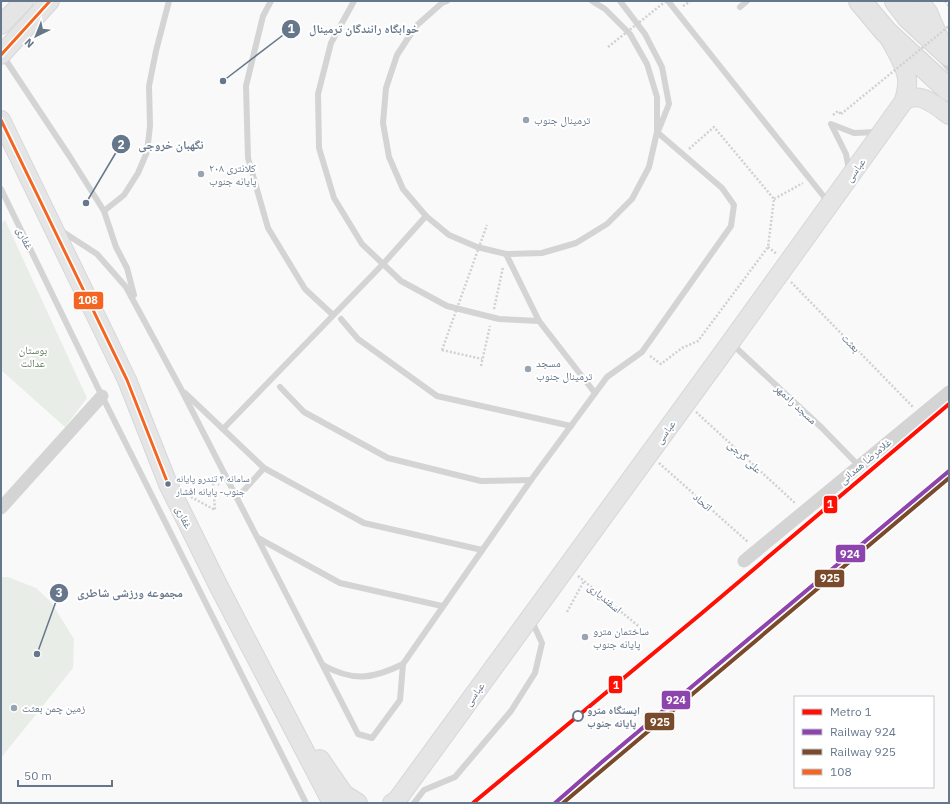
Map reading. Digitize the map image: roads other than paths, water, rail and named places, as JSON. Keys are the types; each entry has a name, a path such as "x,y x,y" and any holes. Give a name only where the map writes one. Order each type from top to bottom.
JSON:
{"highway":[{"path":"860,1 886,32 949,90"},
{"path":"895,1 943,57"}],"street":[{"path":"1,26 24,1"},
{"path":"1,55 50,1"},
{"path":"919,1 928,12 943,57"},
{"path":"886,32 899,57 907,77 907,88 904,101"},
{"path":"904,101 909,97 914,96 927,100 949,115"},
{"name":"عباسی","path":"392,803 397,800 530,618 904,101"},
{"name":"غفاری","path":"1,120 127,380 168,484 219,587 279,700 330,802"},
{"name":"غلامرضا همدانی","path":"744,561 949,392"},
{"path":"1,508 102,396"},
{"path":"279,700 344,794 358,803"}],"lane":[{"path":"104,211 124,195 138,173 147,152 150,126 149,86 156,51 169,1"},
{"path":"271,1 263,16 246,86 248,158 268,228 305,289 333,315"},
{"path":"354,1 331,43 318,94 319,148 334,198 362,244 401,281 447,306 499,319 539,321"},
{"path":"447,1 442,3 416,26 397,55 386,88 383,123 389,157 404,189 426,216 449,234 477,247 506,254 542,253 576,243 607,224 632,199 649,167 658,132 669,104 662,67 645,34 620,1"},
{"path":"323,664 336,672 349,676 362,677 374,676 388,672 403,664 531,480 607,377 642,352 732,226 734,205 722,188 658,132 657,97 647,64 630,34 605,9 592,1"},
{"path":"667,1 830,204"},
{"path":"740,7 748,1"},
{"path":"1,55 70,157 104,211 116,247 127,268 137,307"},
{"path":"850,177 846,154 831,124 854,133 882,132"},
{"name":"غفاری","path":"1,189 102,396 306,803"},
{"path":"223,428 383,264 426,216"},
{"path":"51,224 97,254 126,287 181,389 358,734 372,738 400,700 403,664"},
{"path":"506,254 539,321 596,393"},
{"path":"341,320 358,339 437,396 571,426"},
{"name":"مسجد رادمهر","path":"730,343 822,428 859,466"},
{"path":"280,387 304,412 388,458 481,481 531,480"},
{"path":"181,389 264,468 364,523 482,550"},
{"path":"237,498 264,468"},
{"path":"257,537 340,583 442,606"},
{"path":"414,803 424,790 455,776 511,711 535,673 542,643 530,618"}],"metro line":[{"name":"1","path":"473,803 702,613 949,404"}],"rail line":[{"name":"924","path":"555,803 949,471"},
{"name":"925","path":"563,803 949,478"}],"place":[{"name":"خوابگاه رانندگان ترمینال","path":"223,81"},
{"name":"ترمینال جنوب","path":"526,120"},
{"name":"کلانتری ۲۰۸ پایانه جنوب","path":"201,174"},
{"name":"نگهبان خروجی","path":"86,203"},
{"name":"مسجد ترمینال جنوب","path":"528,369"},
{"name":"سامانه ۴ تندرو پایانه جنوب- پایانه افشار","path":"168,484"},
{"name":"ساختمان مترو پایانه جنوب","path":"585,637"},
{"name":"مجموعه ورزشی شاطری","path":"37,654"},
{"name":"زمین چمن بعثت","path":"14,708"},
{"name":"ایستگاه مترو پایانه جنوب","path":"578,716"}],"park label":[{"name":"بوستان عدالت","path":"33,356"}]}
